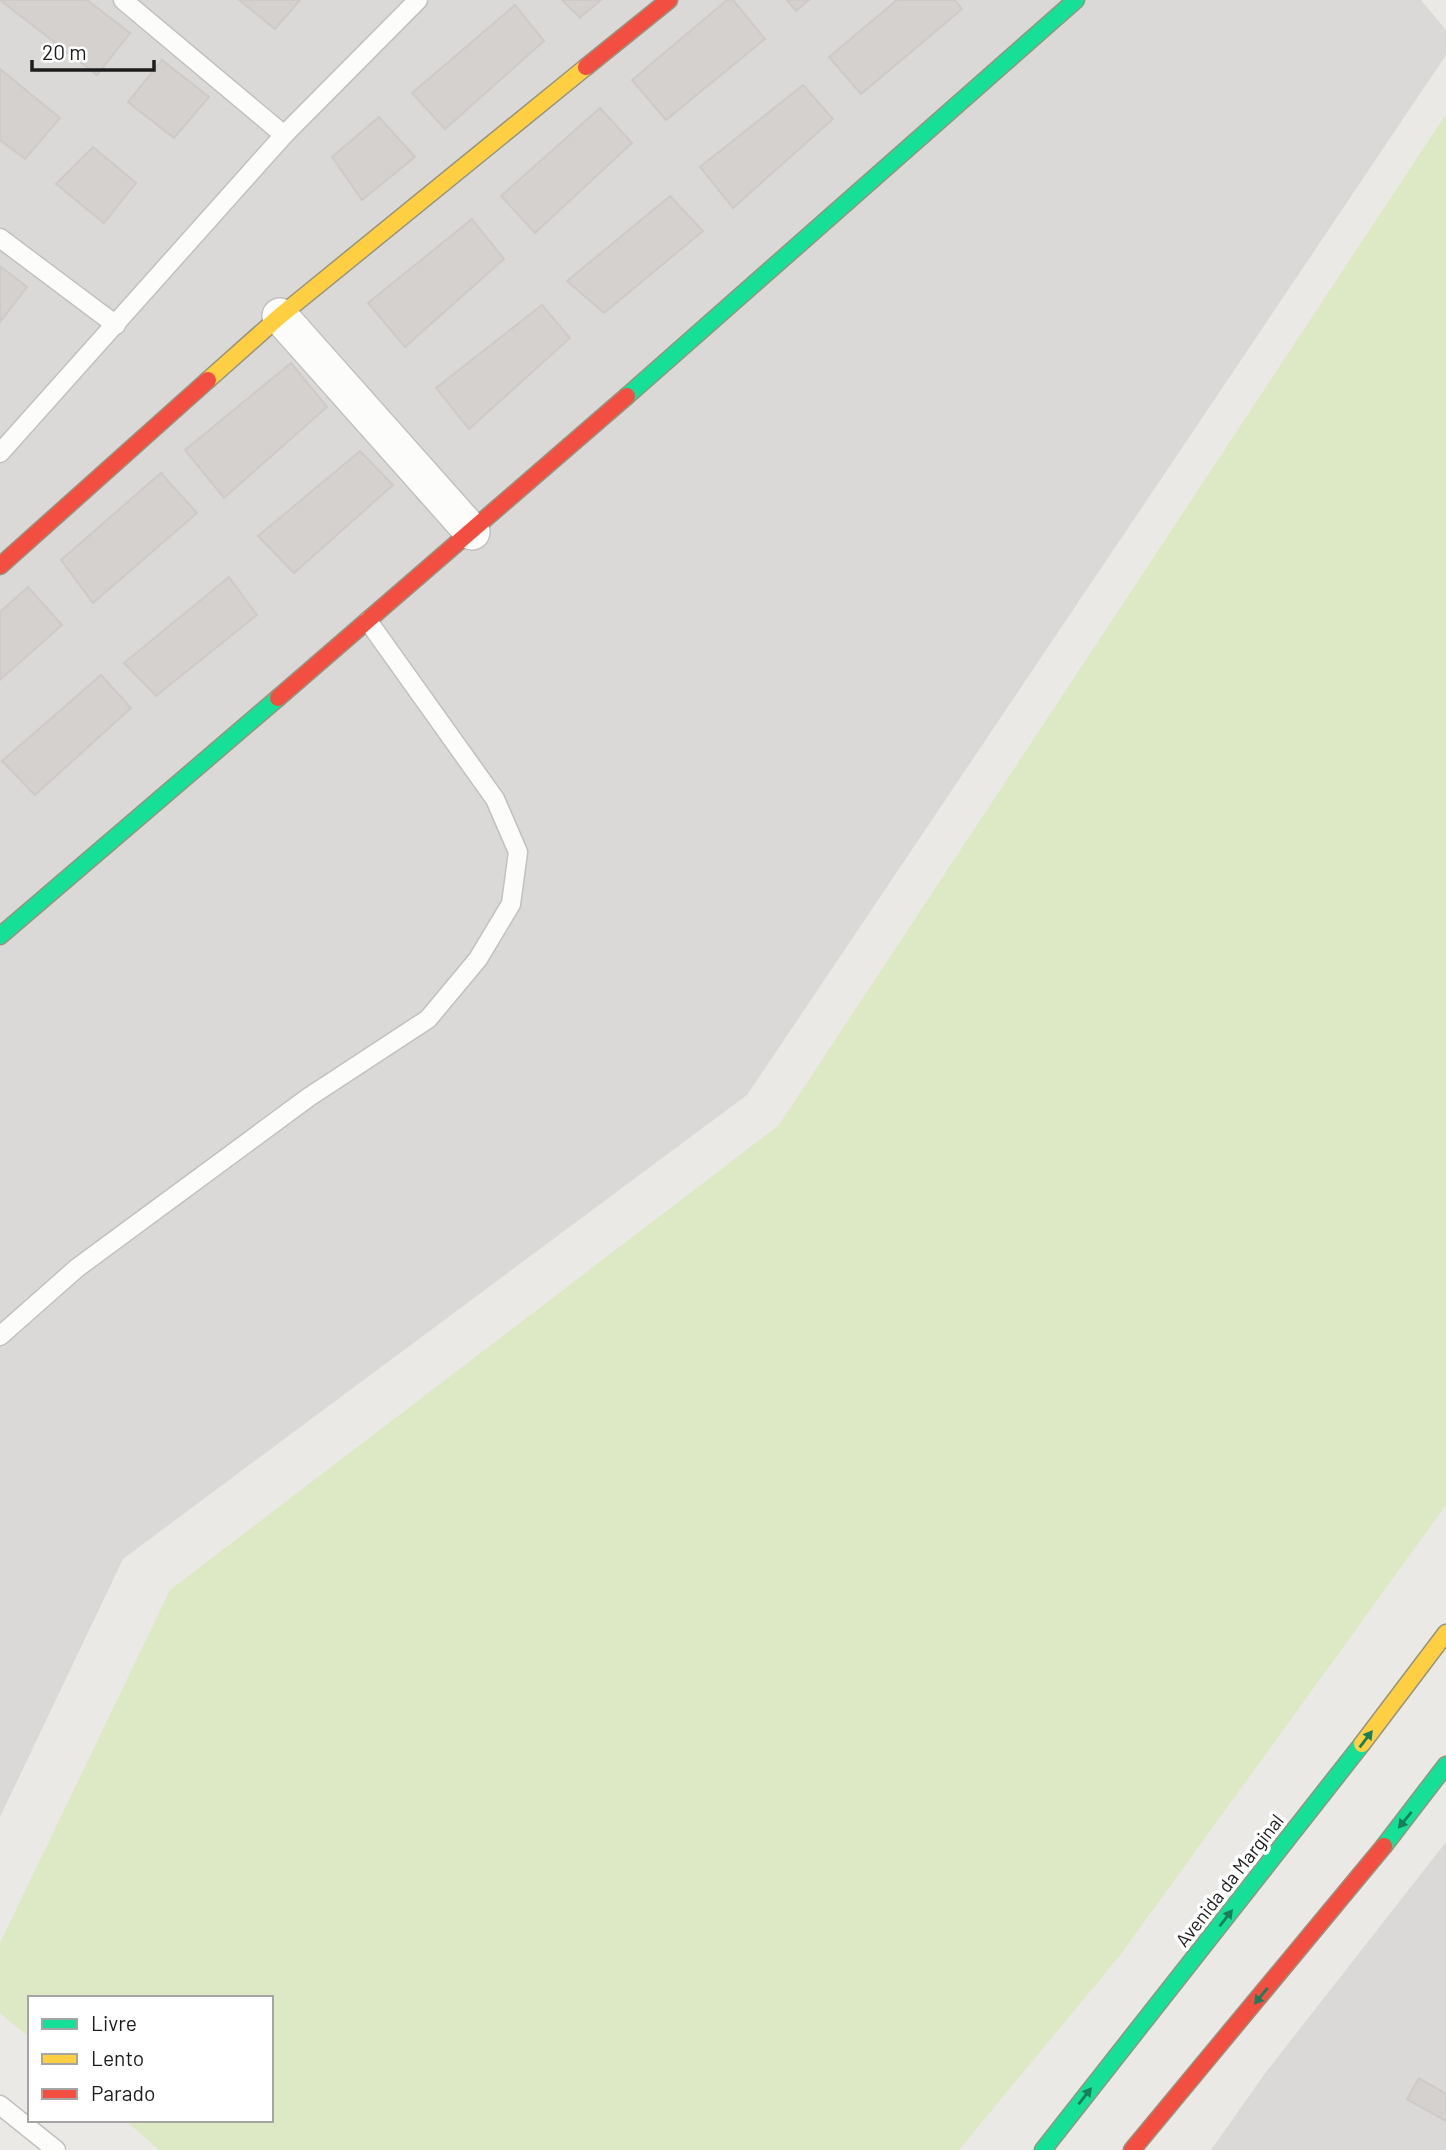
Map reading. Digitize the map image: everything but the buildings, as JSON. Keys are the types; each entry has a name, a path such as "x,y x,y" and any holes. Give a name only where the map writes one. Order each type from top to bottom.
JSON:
{"street":[{"path":"0,566 280,316 669,0"},
{"path":"0,936 472,532 1076,0"},
{"path":"280,316 472,532"},
{"name":"Avenida da Marginal","path":"1042,2150 1324,1794 1446,1633"},
{"path":"1132,2150 1413,1811 1446,1765"}],"lane":[{"path":"122,0 284,135"},
{"path":"0,453 284,135 418,0"},
{"path":"0,238 116,324"},
{"path":"0,1336 77,1268 309,1097 428,1019 478,959 511,904 518,852 495,799 368,621"},
{"path":"0,2105 56,2150"}],"shaded area":[{"path":"0,0 1421,0 1446,30 1446,55 747,1095 123,1559 0,1817"},
{"path":"1446,1842 1446,2150 1211,2150 1266,2072"}],"green space":[{"path":"1446,114 1446,1505 1121,1954 959,2150 159,2150 127,2122 273,2122 273,1996 28,1996 28,2036 0,2013 0,1943 170,1590 779,1125"}],"traffic: fast":[{"path":"627,396 1076,0"},
{"path":"0,936 278,698"},
{"path":"1043,2150 1362,1744"},
{"path":"1384,1846 1446,1765"}],"traffic: slow":[{"path":"208,380 280,316 586,67"},
{"path":"1362,1744 1446,1633"}],"traffic: jam":[{"path":"586,67 669,0"},
{"path":"0,566 208,380"},
{"path":"278,698 627,396"},
{"path":"1132,2150 1384,1846"}]}
